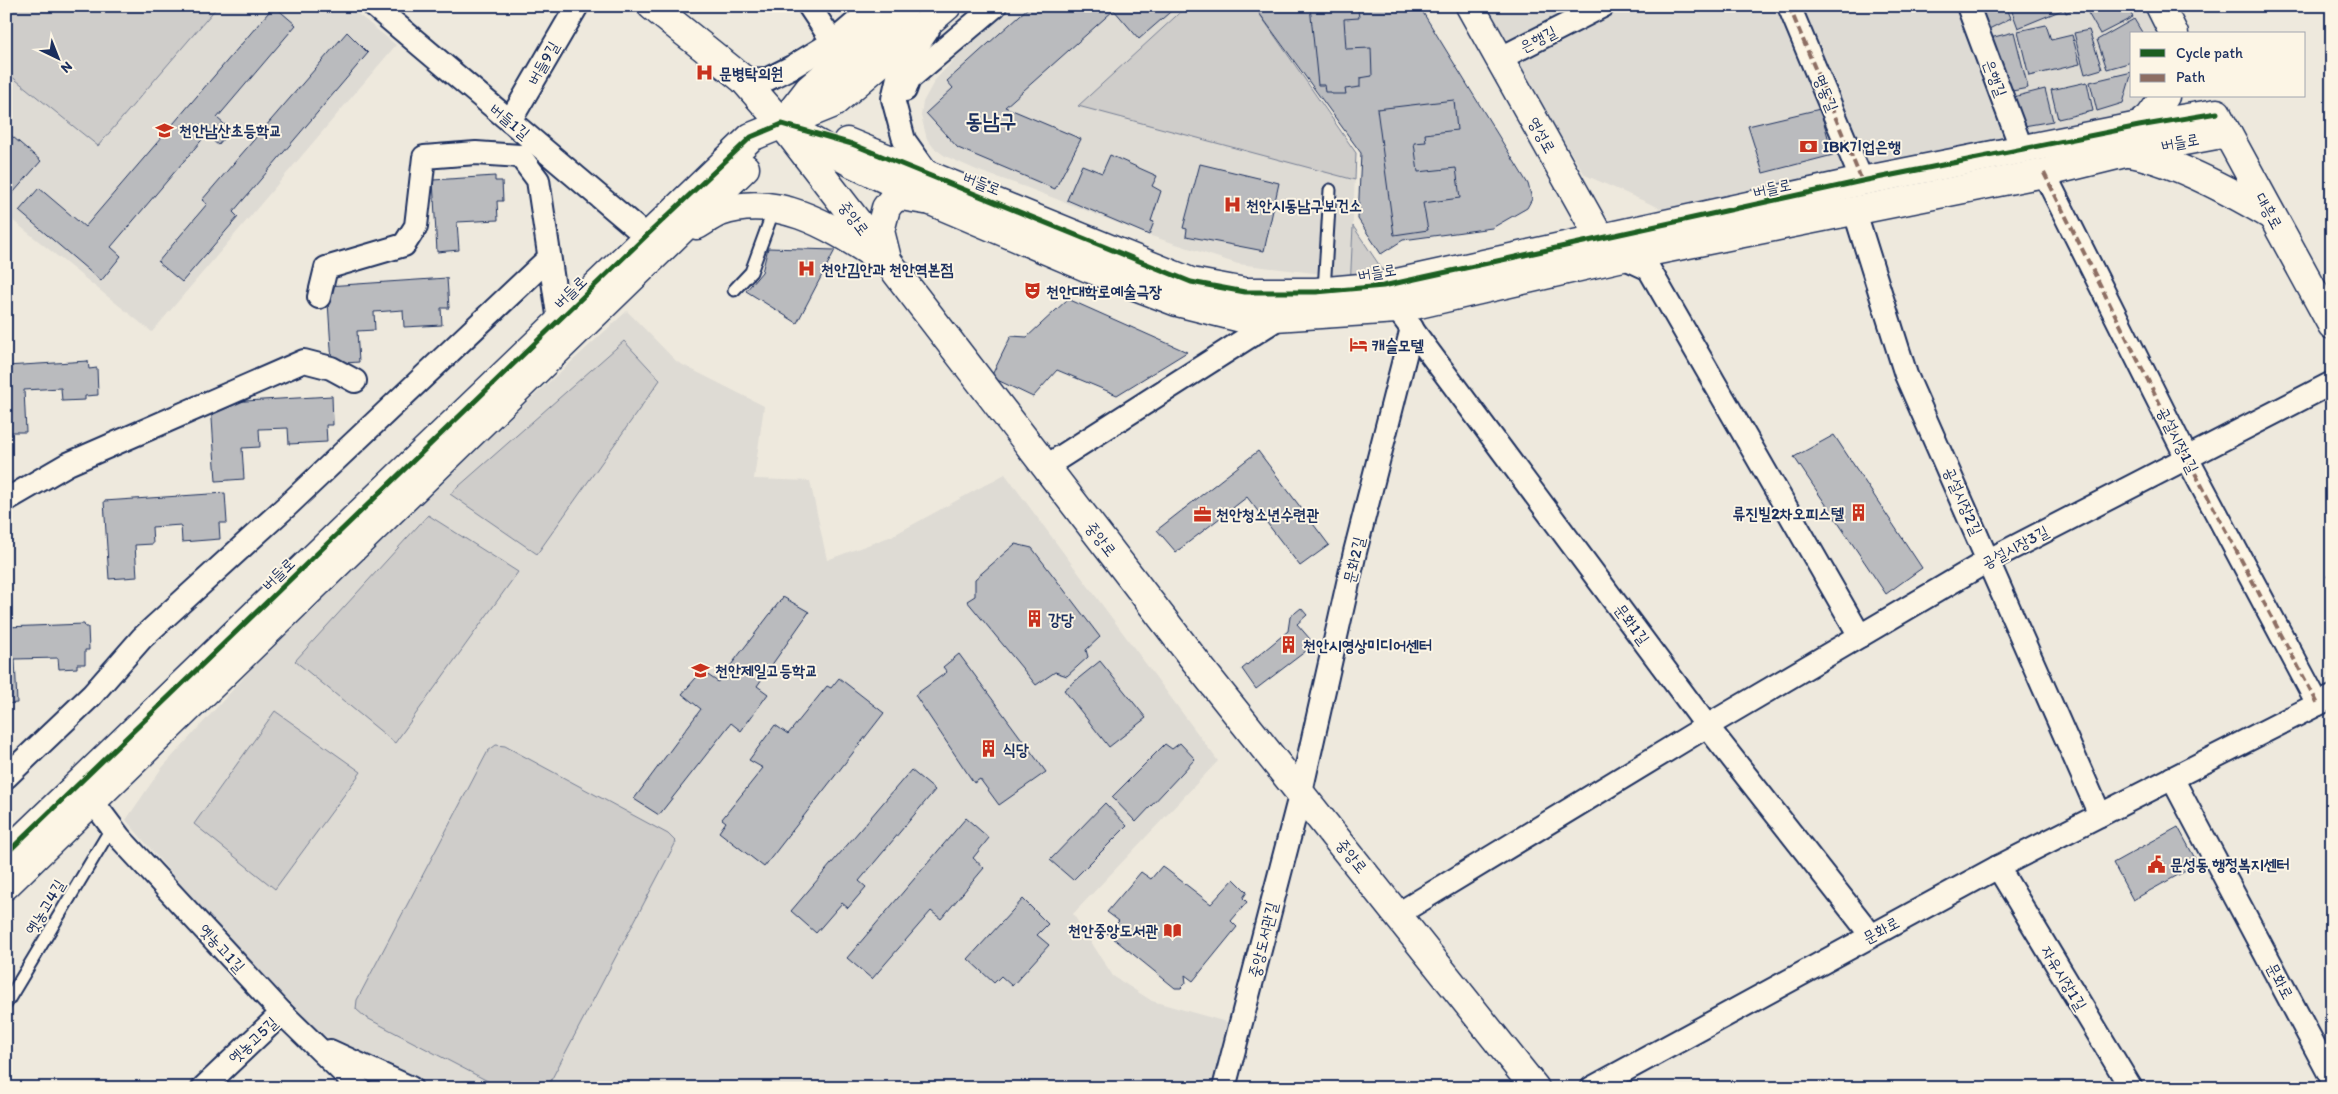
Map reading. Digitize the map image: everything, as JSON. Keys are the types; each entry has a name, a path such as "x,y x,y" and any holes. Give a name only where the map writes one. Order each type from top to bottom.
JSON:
{"street":[{"name":"버들1길","path":"374,6 646,236"},
{"name":"버들9길","path":"510,121 577,6"},
{"name":"중앙로","path":"652,6 744,80 782,124 1203,671 1535,1088"},
{"path":"809,6 833,42"},
{"path":"744,80 768,79 792,68 833,42 875,6"},
{"path":"782,124 809,89 905,6"},
{"path":"900,118 903,94 909,79 995,6"},
{"name":"영성로","path":"1470,6 1600,238 1622,257"},
{"name":"은행길","path":"1499,59 1603,6"},
{"name":"명동길","path":"1789,6 1862,180"},
{"name":"은행길","path":"1968,6 2022,150"},
{"path":"2160,6 2173,32"},
{"path":"782,124 832,104 944,9"},
{"path":"888,263 880,231 886,208 892,200 930,188 904,140 894,99 898,73 944,9"},
{"path":"2139,126 2150,117 2163,98"},
{"name":"버들로","path":"782,124 854,164 930,188 1191,282 1246,292 1324,291 1383,286 1862,180 2139,126 2217,114"},
{"name":"버들로","path":"930,188 1091,269 1177,302 1245,319 1280,317 1404,319 1622,257 2044,173 2125,153 2217,114"},
{"name":"대흥로","path":"2217,114 2332,325"},
{"name":"버들로","path":"6,854 558,320 751,137 782,124"},
{"name":"버들로","path":"6,885 676,237 766,147 782,124"},
{"path":"2125,153 2146,156 2191,175 2234,194 2272,216"},
{"path":"319,297 326,268 404,245 416,226 424,157 476,154 520,156 538,180 558,320"},
{"name":"공설시장1길","path":"2044,173 2187,458 2325,700"},
{"path":"676,237 720,212 758,206 802,214 836,230 888,263"},
{"name":"공설시장2길","path":"1854,210 1906,375 2100,815"},
{"path":"1622,257 1649,269 1860,636"},
{"path":"6,777 92,696 142,638 295,498 549,258"},
{"name":"버들로","path":"1045,467 1280,317"},
{"name":"문화1길","path":"1404,319 1707,726 1871,935"},
{"name":"문화2길","path":"1301,792 1355,552 1404,319"},
{"path":"6,500 68,464 304,361 331,368 355,381"},
{"name":"공설시장3길","path":"1398,914 1707,726 1989,560 2332,384"},
{"name":"문화로","path":"1592,1088 1871,935 2325,700"},
{"name":"문화로","path":"2172,778 2332,1079"},
{"name":"중앙도서관길","path":"1224,1088 1301,792"},
{"name":"옛농고1길","path":"93,802 112,827 282,1013 359,1088"},
{"name":"자유시장1길","path":"1998,868 2130,1088"},
{"name":"옛농고5길","path":"203,1088 282,1013"},
{"path":"318,1046 411,1088"}],"lane":[{"path":"1324,291 1330,190"},
{"path":"734,290 751,272 774,209"},
{"name":"옛농고4길","path":"6,1004 112,827"}],"shaded area":[{"name":"천안남산초등학교","path":"6,6 348,6 396,45 152,332 6,215"},
{"path":"6,6 218,6 98,146 6,72"},
{"path":"1012,6 1250,6 1356,153 1350,289 1331,275 1238,264 1151,236 979,171 945,156 934,148 927,139 921,116 923,102 935,80 967,46"},
{"path":"1187,6 1254,6 1356,153 1355,180 1078,106"},
{"path":"1484,6 2149,6 2162,32 2130,32 2130,98 2144,98 2136,118 1671,213 1585,175 1514,64"},
{"path":"1353,226 1392,284 1350,289"},
{"name":"천안제일고등학교","path":"627,311 677,362 764,406 754,479 810,481 827,560 892,536 1005,474 1218,761 1073,914 1113,976 1152,1001 1230,1023 1211,1088 433,1088 343,1046 296,1020 126,820 161,769 333,579"},
{"path":"624,341 660,380 537,554 450,494"},
{"path":"428,515 518,572 395,743 295,661"},
{"path":"275,711 361,772 275,889 194,824"},
{"path":"496,745 505,746 668,834 676,842 547,1088 501,1088 365,1017 356,1009 357,1000 488,751"}],"building":[{"path":"274,6 296,25 217,118 231,130 218,145 206,135 111,247 121,256 101,281 19,211 39,188 85,227"},
{"path":"1030,6 1177,6 1139,39 1114,10 1005,107 1081,139 1055,189 958,148 926,113 953,88 947,81"},
{"path":"1254,6 1419,6 1528,184 1532,199 1527,208 1492,228 1403,240 1381,254 1358,219 1361,153"},
{"path":"1310,6 1385,6 1358,10 1359,18 1344,19 1346,49 1371,48 1372,76 1360,78 1360,87 1345,89 1346,94 1332,94 1331,92 1325,92 1324,85 1318,85"},
{"path":"1976,6 2006,6 2011,18 1985,31"},
{"path":"2010,6 2060,6 2062,10 2018,28"},
{"path":"2063,6 2078,6 2066,13"},
{"path":"2084,6 2126,6 2133,17 2100,34"},
{"path":"2134,19 2142,32 2130,32 2130,63 2107,69 2097,40"},
{"path":"2046,25 2051,40 2072,35 2080,64 2029,76 2018,31"},
{"path":"2089,30 2102,69 2085,74 2074,33"},
{"path":"347,32 368,53 233,212 238,217 182,282 158,262 207,204 202,200"},
{"path":"2014,32 2028,88 2007,92 1990,38"},
{"path":"2130,72 2123,103 2097,111 2090,82"},
{"path":"2087,82 2093,111 2058,119 2051,90"},
{"path":"2045,89 2053,121 2024,126 2013,97"},
{"path":"1454,100 1457,130 1425,134 1426,142 1414,143 1418,172 1456,168 1460,198 1423,203 1428,230 1394,235 1377,109"},
{"path":"1820,109 1833,155 1763,173 1748,126"},
{"path":"6,131 41,161 6,201"},
{"path":"1110,155 1157,176 1152,186 1161,191 1151,221 1154,222 1149,235 1067,200 1082,165 1102,173"},
{"name":"천안시동남구보건소","path":"1200,164 1279,183 1264,251 1186,236 1187,229 1183,228"},
{"path":"495,176 495,181 502,181 503,201 497,201 498,220 457,222 459,250 437,252 433,180"},
{"path":"768,248 835,250 797,323 746,291 762,272"},
{"path":"447,278 449,308 441,308 442,325 404,327 403,310 374,312 375,330 357,331 359,362 332,364 327,286"},
{"path":"1068,299 1187,352 1117,395 1057,370 1033,397 991,377 1011,336 1027,337"},
{"path":"88,361 89,369 97,368 98,395 85,396 85,400 62,401 61,388 24,390 26,432 11,432 11,438 6,438 6,366"},
{"path":"332,396 333,425 326,425 327,442 289,444 288,428 259,429 260,447 242,448 244,479 216,481 211,403"},
{"name":"류진빌2차오피스텔","path":"1834,435 1922,568 1886,594 1794,457"},
{"name":"천안청소년수련관","path":"1258,451 1329,545 1300,566 1247,497 1176,552 1157,530"},
{"path":"225,493 227,523 219,523 220,539 182,542 181,525 152,527 153,544 135,545 137,577 109,579 104,501"},
{"name":"강당","path":"1015,544 1032,548 1100,637 1086,650 1088,657 1067,676 1055,672 1036,685 967,601 975,596 975,579"},
{"path":"2332,573 2332,584 2327,576"},
{"path":"783,597 809,612 757,686 768,694 741,731 731,723 659,815 634,799 701,709 682,694 702,671 718,682"},
{"name":"천안시영상미디어센터","path":"1301,608 1307,615 1297,624 1310,639 1306,651 1256,689 1242,669 1288,631 1290,617"},
{"path":"84,624 85,627 88,627 89,650 85,650 85,664 77,664 77,668 59,669 58,658 15,659 17,703 6,704 6,627"},
{"name":"식당","path":"959,654 1046,772 999,805 980,779 974,783 915,695 947,672 943,667"},
{"path":"1100,661 1146,718 1109,747 1064,690"},
{"path":"839,678 884,713 764,867 719,832 726,822 722,819 763,768 749,760 775,725 788,734 827,686 831,688"},
{"path":"1180,743 1195,759 1136,822 1112,797 1165,744 1172,749"},
{"path":"911,770 935,790 859,881 866,887 848,908 842,903 816,933 791,911"},
{"path":"1105,803 1127,826 1073,880 1050,860"},
{"path":"966,818 989,838 973,858 984,868 941,919 931,911 872,979 847,958"},
{"name":"문성동 행정복지센터","path":"2178,827 2198,864 2133,900 2113,863"},
{"name":"천안중앙도서관","path":"1162,866 1211,904 1234,879 1247,892 1243,898 1247,902 1231,921 1237,927 1193,981 1185,975 1186,983 1181,988 1175,988 1107,933 1119,921 1107,912 1141,872 1151,879"},
{"path":"1023,899 1048,924 1037,935 1049,945 1012,986 1001,976 994,983 968,959"}],"marked path":[{"path":"1789,6 1862,181"},
{"path":"2044,173 2187,458 2318,704"}],"cycle path":[{"path":"6,854 751,137 782,124 852,144 1191,282 1245,292 1316,292 1383,286 1862,181 2139,126 2217,113"}],"place":[{"name":"문병탁의원","path":"705,73"},
{"name":"천안남산초등학교","path":"165,130"},
{"name":"IBK기업은행","path":"1809,146"},
{"name":"천안시동남구보건소","path":"1232,205"},
{"name":"천안김안과 천안역본점","path":"807,269"},
{"name":"천안대학로예술극장","path":"1032,291"},
{"name":"캐슬모텔","path":"1358,345"},
{"name":"류진빌2차오피스텔","path":"1858,513"},
{"name":"천안청소년수련관","path":"1202,514"},
{"name":"강당","path":"1034,619"},
{"name":"천안시영상미디어센터","path":"1289,645"},
{"name":"천안제일고등학교","path":"701,670"},
{"name":"식당","path":"989,749"},
{"name":"문성동 행정복지센터","path":"2156,864"},
{"name":"천안중앙도서관","path":"1172,930"}],"district":[{"name":"동남구","path":"991,120"}]}
